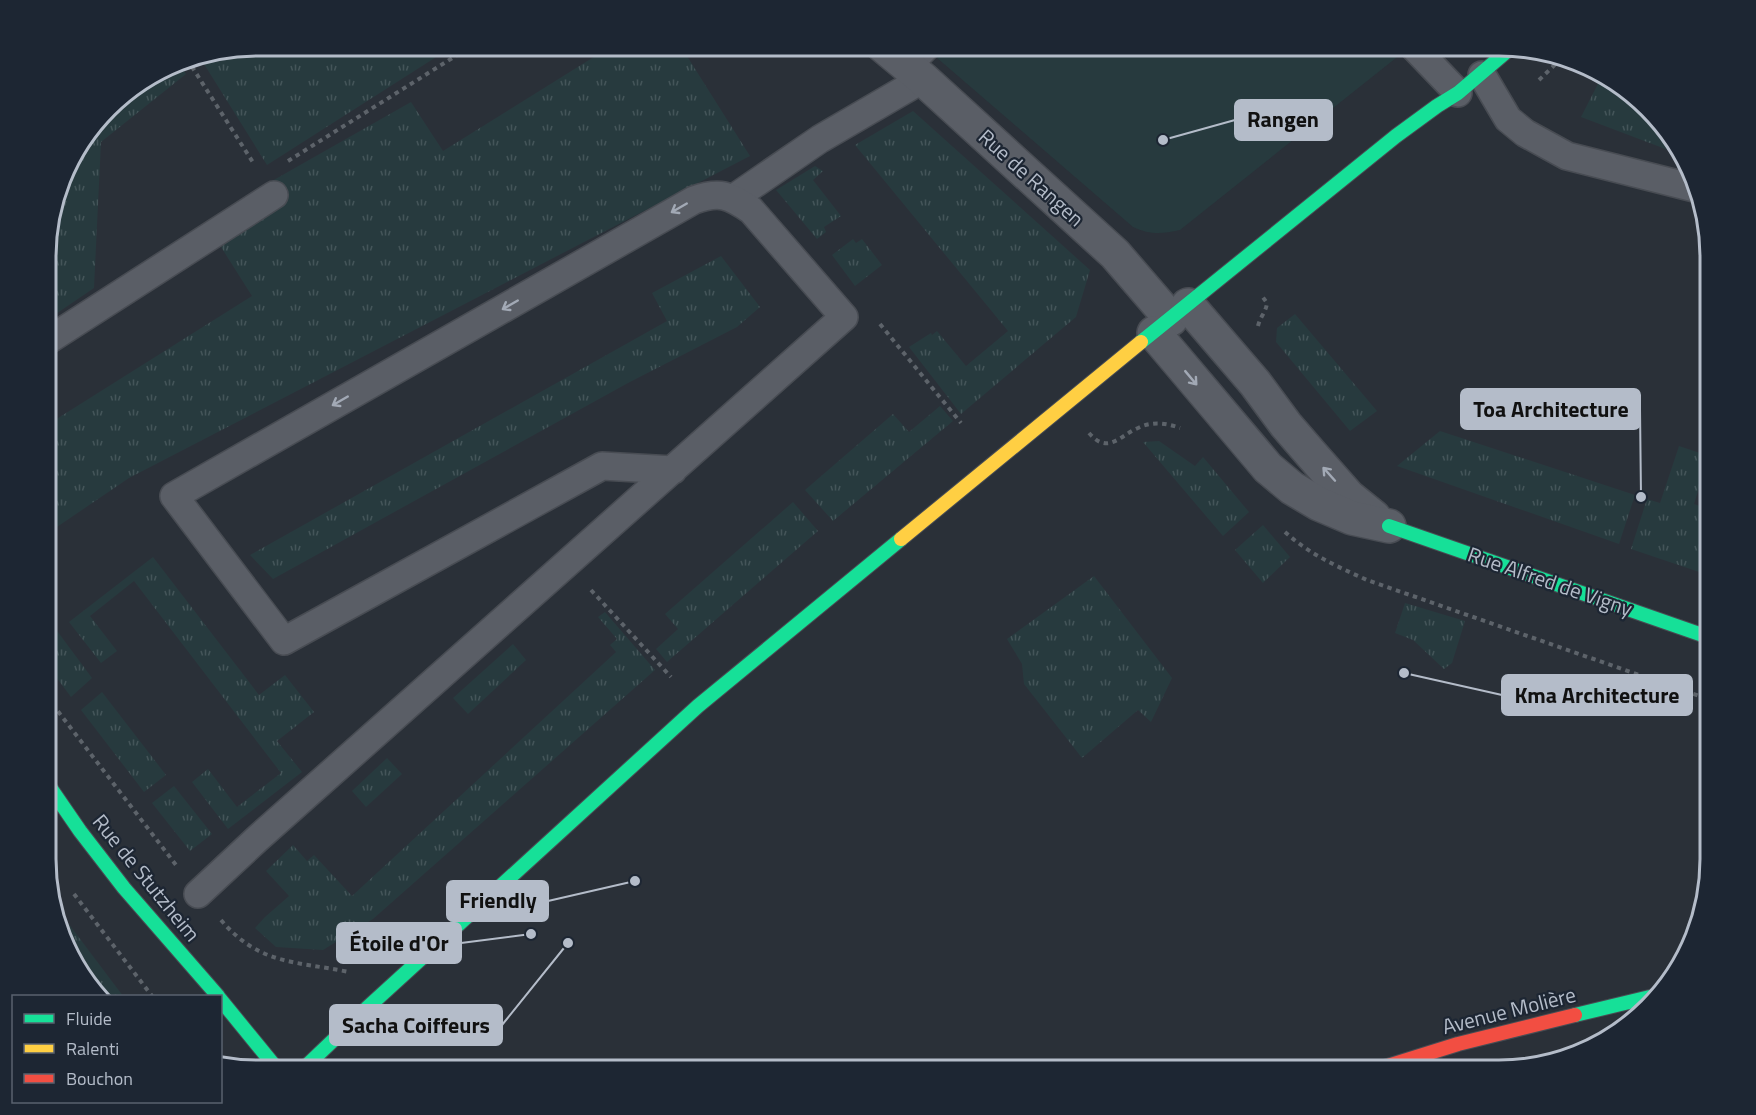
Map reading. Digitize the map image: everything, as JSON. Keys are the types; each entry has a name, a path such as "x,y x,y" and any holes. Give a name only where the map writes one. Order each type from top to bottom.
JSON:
{"main road":[{"path":"1458,93 1501,56"},
{"path":"313,1060 367,1008 698,706 1025,436 1396,136 1507,56"},
{"name":"Rue Alfred de Vigny","path":"1389,526 1700,634"},
{"name":"Rue de Stutzheim","path":"56,796 124,888 216,995"},
{"name":"Avenue Molière","path":"1410,1059 1458,1044 1643,999"},
{"name":"Rue de Stutzheim","path":"222,1002 270,1060"}],"street":[{"name":"Rue de Rangen","path":"905,56 919,63 1115,254 1171,319"},
{"name":"Rue Alfred de Vigny","path":"1171,319 1268,468 1292,488 1319,504 1352,518 1389,526"},
{"name":"Rue Alfred de Vigny","path":"1171,319 1255,383 1286,424 1348,496 1368,513 1389,526"}],"lane":[{"path":"1423,56 1458,93"},
{"path":"734,198 820,140 919,63"},
{"path":"1482,75 1508,119 1525,133 1567,156 1688,186"},
{"path":"56,336 268,186"},
{"path":"198,894 257,838 673,470 844,316 751,210 734,198 711,194 694,200 174,496 284,641 602,466 673,470"}],"path":[{"path":"192,66 268,186 457,56"},
{"path":"566,563 698,706"},
{"path":"68,885 151,995"}],"green space":[{"path":"256,56 438,56 267,165 203,63 230,57"},
{"path":"595,56 687,56 750,156 129,478 56,528 56,419 252,296 221,247 284,200 272,181 411,102 443,151"},
{"path":"935,56 1398,56 1180,230 1156,233 1133,227"},
{"path":"183,69 186,74 101,142 94,288 56,314 57,230 62,204 76,167 97,134 124,105 156,82"},
{"path":"1599,82 1632,105 1651,124 1671,151 1581,117"},
{"path":"913,111 1090,270 1076,317 961,414 909,347 937,331 966,366 1008,331 855,145"},
{"path":"815,166 823,171 813,180 841,216 824,227 826,232 817,239 776,190"},
{"path":"853,239 856,243 862,239 882,265 855,286 832,255"},
{"path":"721,256 760,307 737,327 628,383 273,579 250,555 667,321 652,293"},
{"path":"1295,314 1377,411 1350,431 1276,342 1277,328"},
{"path":"940,406 953,421 833,521 805,490 893,414 909,432"},
{"path":"1440,431 1635,495 1619,544 1397,466"},
{"path":"1159,441 1195,466 1203,457 1249,512 1223,536 1143,442"},
{"path":"1679,446 1700,453 1700,485 1694,504 1700,506 1700,572 1631,549 1647,499 1660,503"},
{"path":"793,502 818,531 667,662 656,649 678,629 665,614"},
{"path":"1263,525 1290,557 1263,583 1235,550"},
{"path":"153,557 259,695 285,675 314,712 277,741 302,772 228,829 192,782 208,769 237,807 281,773 134,581 90,616 117,651 101,663 69,622"},
{"path":"1094,576 1172,678 1151,722 1138,710 1082,758 1024,684 1022,664 1007,639"},
{"path":"1405,603 1465,621 1452,663 1444,669 1413,640 1395,633"},
{"path":"605,612 655,670 373,919 323,950 276,947 255,928 289,896 266,871 293,845 307,861 314,855 352,896 616,652 610,645 617,639 598,617"},
{"path":"56,629 92,678 71,697 56,677"},
{"path":"513,644 526,660 468,714 453,698"},
{"path":"102,692 166,775 144,792 81,710"},
{"path":"387,758 402,774 366,807 352,791"},
{"path":"174,786 212,834 190,851 152,803"},
{"path":"65,919 122,995 109,995 97,981 76,948"}],"traffic: fast":[{"path":"1141,342 1396,136 1458,93 1501,56"},
{"path":"1389,526 1700,634"},
{"path":"313,1060 698,706 901,539"},
{"path":"56,796 124,888 217,995"},
{"path":"1575,1015 1643,999"},
{"path":"222,1001 270,1060"}],"traffic: slow":[{"path":"901,539 1141,342"}],"traffic: jam":[{"path":"1410,1059 1458,1044 1575,1015"}],"place":[{"name":"Rangen","path":"1163,140"},
{"name":"Toa Architecture","path":"1641,497"},
{"name":"Kma Architecture","path":"1404,673"},
{"name":"Friendly","path":"635,881"},
{"name":"Étoile d'Or","path":"531,934"},
{"name":"Sacha Coiffeurs","path":"568,943"}]}
